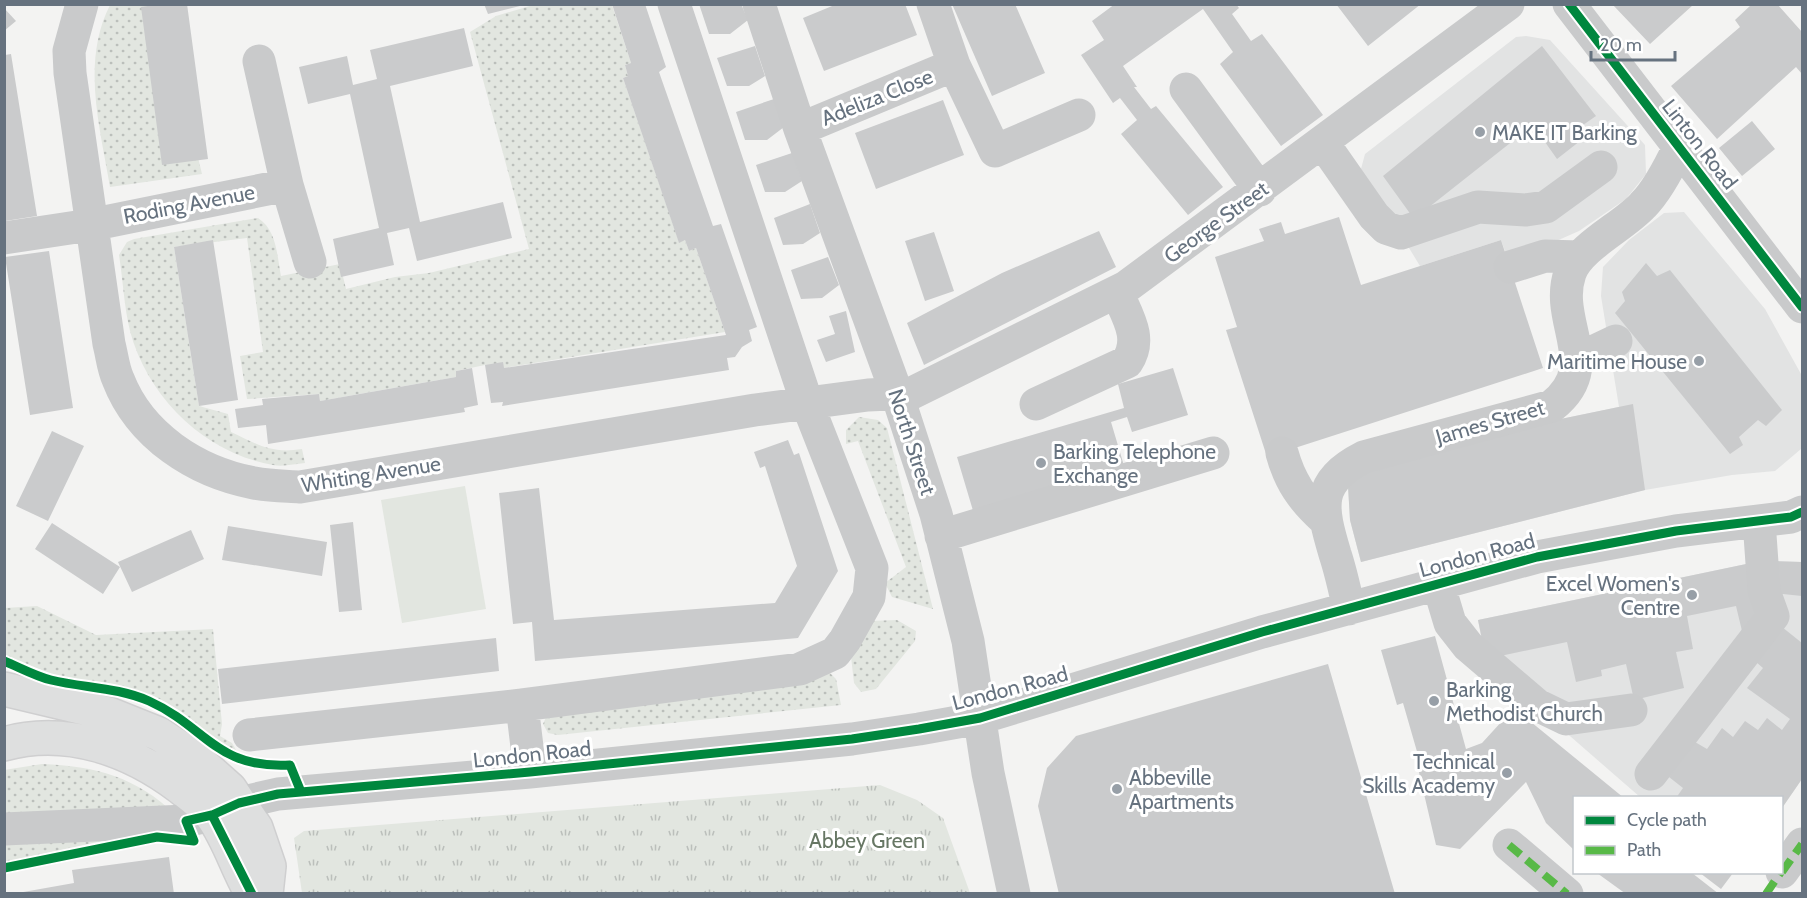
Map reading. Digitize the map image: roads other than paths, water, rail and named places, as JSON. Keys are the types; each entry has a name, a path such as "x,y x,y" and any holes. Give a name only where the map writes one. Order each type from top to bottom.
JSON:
{"main road":[{"path":"4,689 109,714 159,735 213,772 252,894"},
{"path":"4,744 43,738 102,745 135,757 226,809 263,843 269,866 266,894"}],"street":[{"name":"Whiting Avenue","path":"82,4 69,51 70,73 90,225 117,379 137,415 160,439 185,457 219,473 254,483 300,487 807,403 897,394"},
{"path":"249,735 522,705 800,669 835,652 861,616 873,582 872,568 807,403 674,4"},
{"name":"North Street","path":"759,4 800,129 897,394 942,536 968,641 988,773 1014,894"},
{"path":"933,4 954,65 995,151 1079,115"},
{"name":"George Street","path":"897,394 912,393 1117,292 1260,190 1508,4"},
{"name":"Linton Road","path":"1569,4 1803,306"},
{"path":"1595,4 1596,38"},
{"path":"259,61 287,185 310,262"},
{"name":"Adeliza Close","path":"800,129 954,65"},
{"path":"1186,89 1260,190"},
{"path":"1323,143 1374,216 1386,228 1401,233 1478,207 1526,210 1546,207 1600,167"},
{"name":"James Street","path":"1349,609 1324,519 1323,498 1331,481 1347,466 1364,457 1552,406 1569,388 1576,360 1567,291 1570,273 1579,257 1645,204 1679,147"},
{"name":"Roding Avenue","path":"4,238 90,225 287,185"},
{"path":"1510,267 1545,256 1579,257"},
{"path":"1036,404 1128,362 1135,351 1135,334 1117,292"},
{"path":"1576,360 1616,341"},
{"path":"942,536 1213,453"},
{"path":"1282,453 1288,475 1298,493 1324,519"},
{"name":"London Road","path":"4,829 186,821 278,794 530,772 852,739 980,718 1262,632 1438,583 1560,553 1676,531 1791,517 1803,512"},
{"path":"1651,774 1773,616 1764,591 1759,521"},
{"path":"1438,583 1450,622 1468,645 1537,705 1566,718 1631,710"},
{"path":"522,705 530,772"},
{"path":"1509,844 1567,894"},
{"path":"1783,869 1803,844"},
{"path":"1766,894 1780,874"}],"place":[{"name":"MAKE IT Barking","path":"1480,132"},
{"name":"Maritime House","path":"1699,361"},
{"name":"Barking Telephone Exchange","path":"1041,463"},
{"name":"Excel Women's Centre","path":"1692,595"},
{"name":"Barking Methodist Church","path":"1434,701"},
{"name":"Technical Skills Academy","path":"1507,773"},
{"name":"Abbeville Apartments","path":"1117,789"}],"park label":[{"name":"Abbey Green","path":"867,840"}]}
